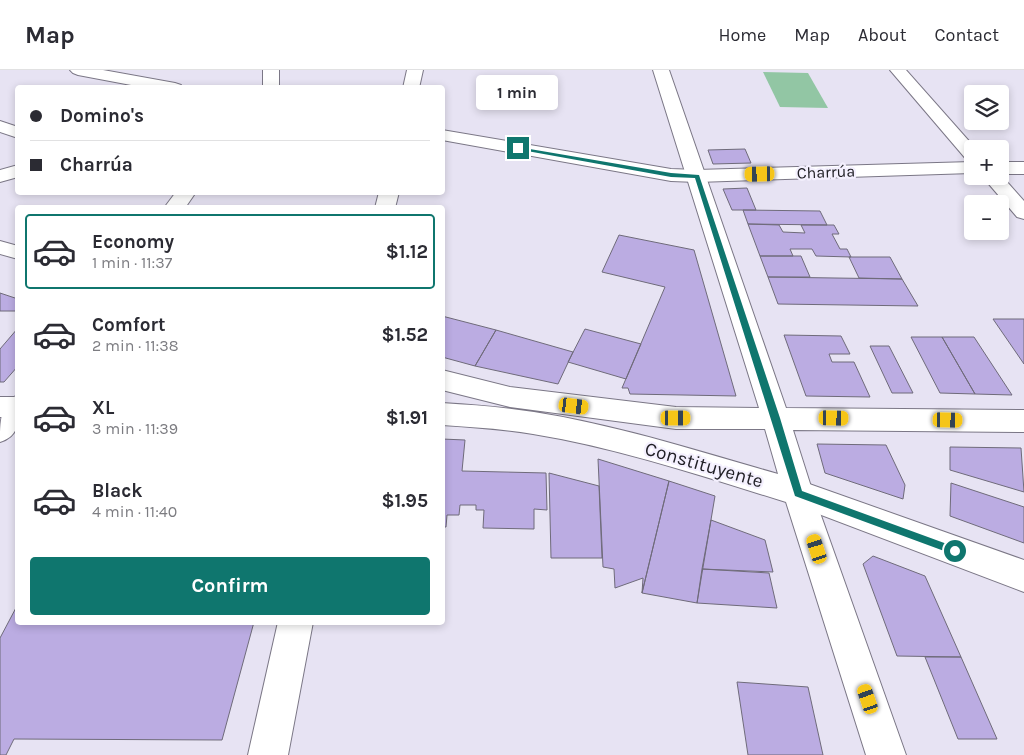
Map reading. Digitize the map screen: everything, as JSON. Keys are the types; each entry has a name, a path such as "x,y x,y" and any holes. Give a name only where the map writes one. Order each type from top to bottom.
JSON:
{"street":[{"path":"78,70 159,85"},
{"path":"270,85 271,70"},
{"path":"412,85 415,70"},
{"path":"661,70 776,418 798,493 886,755"},
{"path":"898,70 964,146"},
{"path":"0,126 15,132"},
{"name":"Charrúa","path":"445,136 671,175 697,176 964,168"},
{"path":"1009,168 1024,168"},
{"path":"0,176 15,172"},
{"path":"999,185 1024,213"},
{"path":"177,205 185,195"},
{"path":"0,247 15,251"},
{"path":"445,381 510,397 676,418 1024,421"},
{"path":"0,431 13,407"},
{"name":"Constituyente","path":"445,414 498,416 606,437 798,493 1024,576"},
{"path":"268,755 295,625"}],"green space":[{"path":"763,72 808,73 828,108 780,107"}],"building":[{"path":"745,149 751,163 713,164 708,150"},
{"path":"747,188 756,210 732,210 723,189"},
{"path":"743,210 820,211 827,225 748,224"},
{"path":"748,224 779,225 783,232 805,233 801,225 834,225 839,234 832,234 840,249 847,249 851,257 816,256 812,249 790,249 793,256 760,256"},
{"path":"619,235 694,250 736,396 630,394 628,388 622,388 665,287 602,272"},
{"path":"760,256 801,256 810,277 768,277"},
{"path":"849,257 890,257 902,279 859,278"},
{"path":"768,277 902,279 918,306 778,304"},
{"path":"0,293 15,298 15,311 0,311"},
{"path":"445,317 496,330 475,366 445,358"},
{"path":"993,319 1024,319 1024,364"},
{"path":"585,329 641,344 626,379 568,362"},
{"path":"496,330 573,352 558,384 475,366"},
{"path":"15,332 15,369 4,382 0,382 0,349"},
{"path":"784,335 841,336 850,354 829,354 832,362 854,362 870,397 806,396"},
{"path":"911,337 942,337 975,394 940,393"},
{"path":"942,337 974,337 1012,395 975,394"},
{"path":"870,346 889,346 913,393 892,393"},
{"path":"445,439 465,440 462,471 546,473 547,510 534,509 534,529 483,528 484,510 476,510 476,505 460,505 459,515 447,515 446,527"},
{"path":"817,444 886,445 905,485 903,499 825,473"},
{"path":"950,447 1021,448 1024,492 950,470"},
{"path":"598,459 669,481 642,593 643,578 615,588 614,569 603,567"},
{"path":"549,473 599,486 602,558 551,558"},
{"path":"669,481 715,496 697,603 642,593"},
{"path":"951,483 1024,507 1024,543 950,516"},
{"path":"711,520 765,540 773,572 702,569"},
{"path":"873,556 925,576 961,657 897,656 863,564"},
{"path":"702,569 769,573 777,608 697,603"},
{"path":"15,610 15,625 253,625 222,740 14,739 6,755 0,755 0,638"},
{"path":"925,657 961,657 997,739 958,739"},
{"path":"737,682 808,687 823,755 748,755"}],"route":[{"path":"518,148 671,175 697,176 776,418 798,493 955,551"}]}
